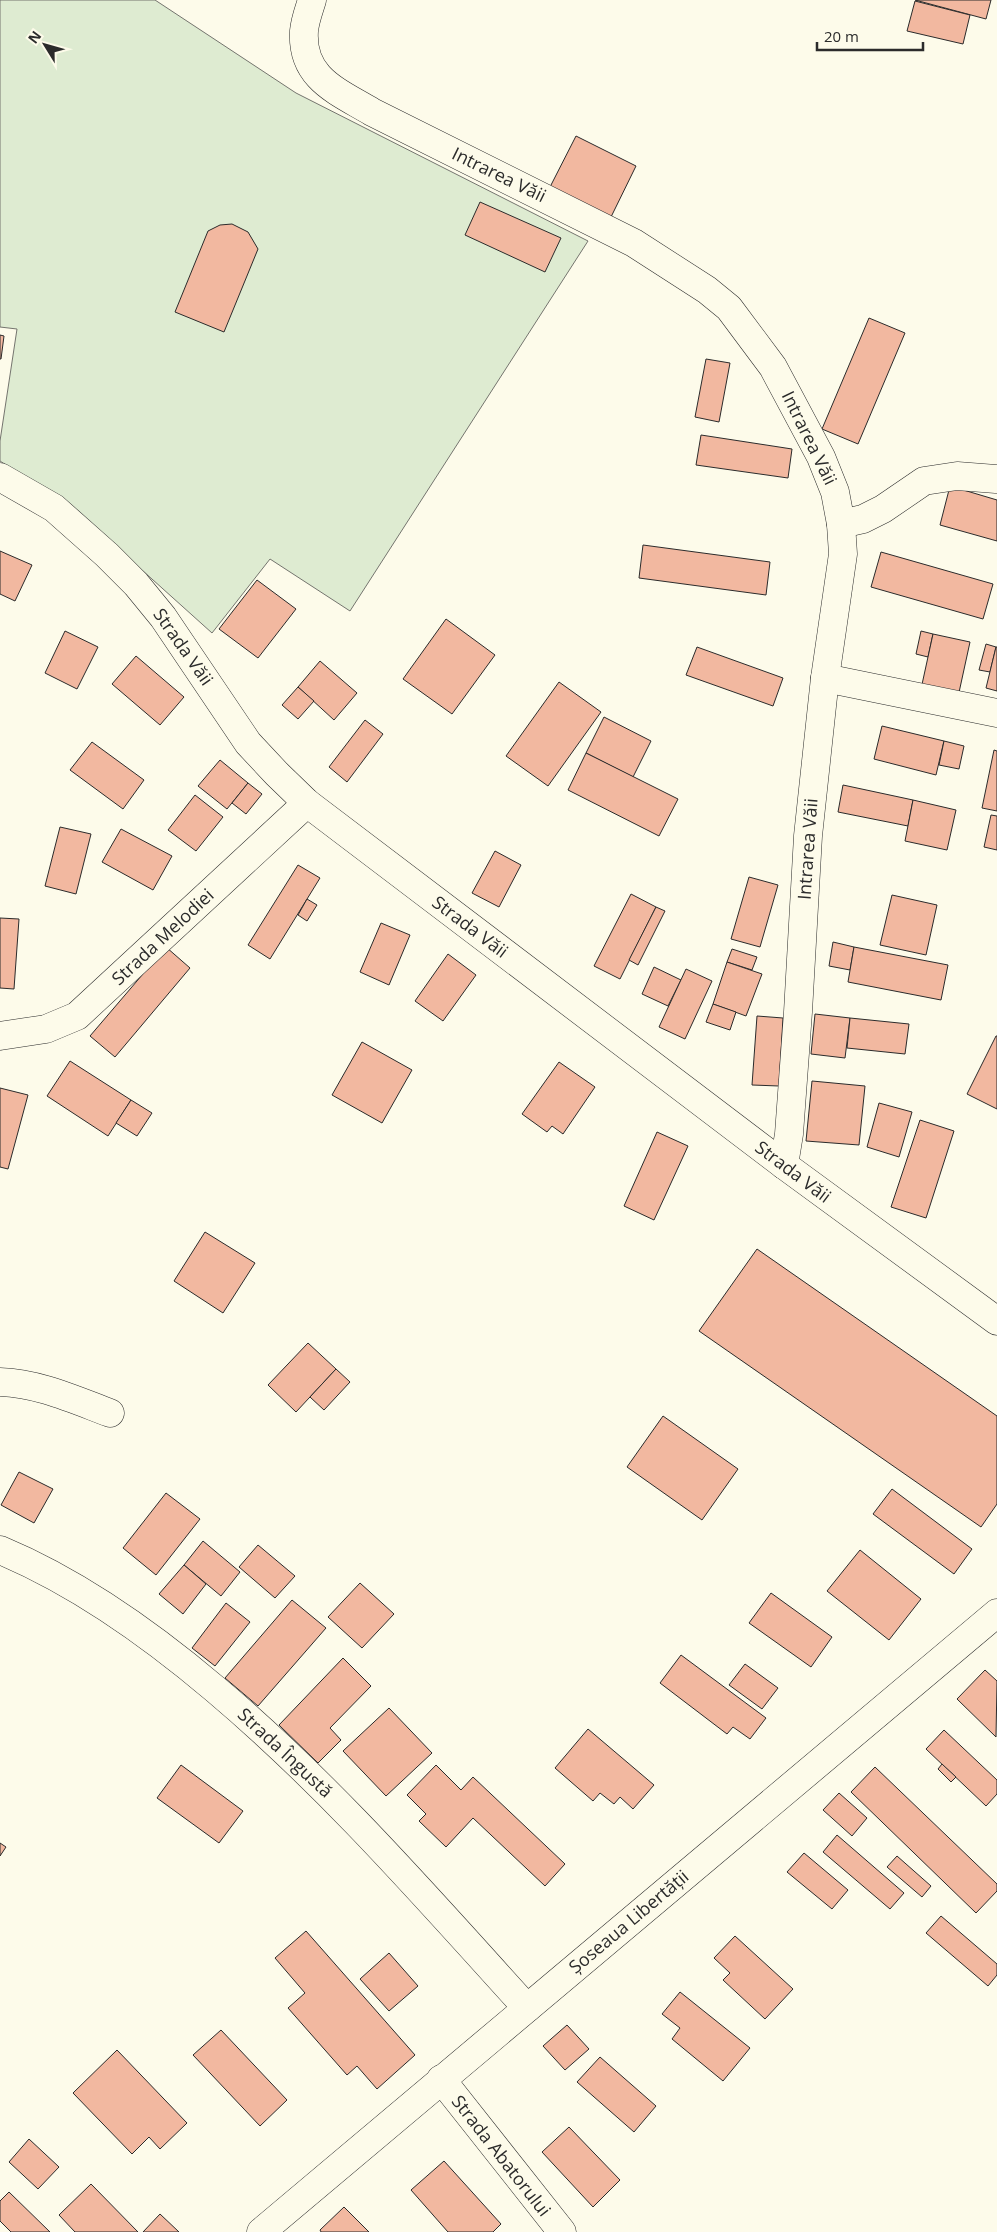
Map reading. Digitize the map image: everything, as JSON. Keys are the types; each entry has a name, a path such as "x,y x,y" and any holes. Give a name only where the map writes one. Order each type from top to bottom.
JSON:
{"street":[{"name":"Intrarea Văii","path":"312,0 304,29 304,50 314,73 333,88 372,112 634,242 707,290 729,308 773,367 821,457 835,492 841,524 843,554 825,678 808,836 798,1012 789,1134 784,1165"},
{"path":"841,524 863,519 883,509 924,481 957,476 996,479"},
{"name":"Strada Văii","path":"0,477 54,508 107,555 136,584 163,617 248,743 307,803 784,1165 997,1321"},
{"path":"825,678 997,712"},
{"name":"Strada Melodiei","path":"0,1036 46,1029 76,1016 307,803"},
{"path":"0,1382 29,1386 73,1399 110,1414"},
{"name":"Strada Îngustă","path":"0,1550 76,1588 127,1620 173,1654 259,1726 355,1821 527,2008"},
{"name":"Șoseaua Libertății","path":"261,2232 997,1613"},
{"name":"Strada Abatorului","path":"441,2079 562,2232"}],"green space":[{"path":"0,0 155,0 296,93 588,241 350,611 270,559 212,633 73,508 0,461 0,441 17,329 0,327"}],"building":[{"path":"915,0 991,0 986,19"},
{"path":"915,1 970,15 963,44 907,31"},
{"path":"576,136 636,166 611,217 550,187"},
{"path":"480,202 561,238 545,272 465,235"},
{"path":"232,224 248,232 258,249 224,332 175,312 208,231 220,225"},
{"path":"869,318 905,333 858,444 822,429"},
{"path":"0,335 4,336 1,359 0,359"},
{"path":"706,359 730,363 719,422 695,417"},
{"path":"701,435 792,449 788,478 696,465"},
{"path":"950,486 997,500 997,541 940,525"},
{"path":"643,545 770,562 766,595 639,578"},
{"path":"0,551 32,565 15,601 0,594"},
{"path":"881,552 993,584 983,619 871,587"},
{"path":"257,580 296,609 258,658 219,629"},
{"path":"446,619 495,655 452,714 403,679"},
{"path":"65,631 98,647 77,689 45,673"},
{"path":"921,631 933,634 928,657 916,654"},
{"path":"933,634 970,642 958,697 921,689"},
{"path":"986,644 996,647 990,672 979,670"},
{"path":"697,647 783,678 773,706 686,675"},
{"path":"997,647 997,691 986,688"},
{"path":"136,656 184,697 160,725 112,684"},
{"path":"320,661 357,693 334,720 298,687"},
{"path":"559,682 601,712 548,786 506,756"},
{"path":"298,687 314,701 298,719 282,705"},
{"path":"604,717 651,741 633,777 586,753"},
{"path":"365,720 383,734 347,782 329,767"},
{"path":"882,726 944,741 936,775 874,759"},
{"path":"944,741 964,746 959,769 939,765"},
{"path":"92,742 144,780 123,809 70,770"},
{"path":"994,750 997,751 997,811 982,808"},
{"path":"586,753 678,799 659,836 568,790"},
{"path":"220,760 248,783 227,809 198,786"},
{"path":"248,783 262,794 246,814 232,803"},
{"path":"843,785 913,800 908,826 838,812"},
{"path":"195,795 223,817 196,851 168,830"},
{"path":"913,800 956,810 947,850 905,841"},
{"path":"991,815 997,816 997,850 984,847"},
{"path":"60,827 91,834 76,894 45,886"},
{"path":"121,829 172,856 153,890 102,862"},
{"path":"495,851 521,865 499,907 472,893"},
{"path":"298,865 320,878 270,959 248,945"},
{"path":"749,877 778,885 760,947 731,939"},
{"path":"631,894 656,907 620,979 594,966"},
{"path":"892,895 937,905 926,955 880,945"},
{"path":"307,899 317,905 307,921 298,915"},
{"path":"656,907 665,911 638,965 629,960"},
{"path":"0,918 19,919 14,989 0,988"},
{"path":"381,923 410,935 389,985 360,972"},
{"path":"833,942 854,947 850,970 829,966"},
{"path":"166,947 190,968 115,1057 90,1036"},
{"path":"854,947 948,965 941,1000 848,982"},
{"path":"732,949 757,957 752,970 727,962"},
{"path":"448,954 476,975 443,1021 415,1001"},
{"path":"727,962 762,974 746,1016 713,1004"},
{"path":"654,967 681,980 668,1006 642,994"},
{"path":"686,969 712,981 685,1039 659,1027"},
{"path":"713,1004 736,1012 730,1030 706,1022"},
{"path":"815,1014 850,1018 845,1058 811,1054"},
{"path":"757,1016 783,1018 779,1086 752,1085"},
{"path":"850,1018 909,1024 905,1054 847,1048"},
{"path":"997,1036 997,1109 967,1094"},
{"path":"362,1042 412,1070 382,1123 332,1095"},
{"path":"70,1061 131,1100 108,1136 47,1096"},
{"path":"559,1062 595,1087 563,1134 552,1126 547,1132 522,1114"},
{"path":"812,1081 865,1086 859,1145 806,1141"},
{"path":"0,1088 28,1095 8,1169 0,1167"},
{"path":"131,1100 152,1113 137,1136 116,1123"},
{"path":"879,1103 912,1112 899,1157 867,1147"},
{"path":"920,1120 954,1131 926,1218 891,1207"},
{"path":"657,1132 688,1146 654,1220 624,1206"},
{"path":"205,1232 255,1263 223,1313 174,1281"},
{"path":"757,1249 997,1416 997,1504 981,1527 699,1331"},
{"path":"308,1343 336,1369 296,1412 268,1385"},
{"path":"336,1369 350,1382 324,1410 310,1397"},
{"path":"663,1416 738,1469 702,1520 627,1467"},
{"path":"19,1472 53,1489 34,1523 1,1505"},
{"path":"892,1489 972,1549 954,1574 873,1514"},
{"path":"166,1493 200,1519 156,1575 123,1548"},
{"path":"203,1541 240,1572 221,1596 184,1565"},
{"path":"258,1545 295,1576 275,1598 239,1567"},
{"path":"860,1550 921,1599 889,1640 827,1591"},
{"path":"184,1565 206,1584 183,1614 159,1594"},
{"path":"360,1583 394,1614 362,1648 328,1617"},
{"path":"771,1593 832,1637 811,1667 749,1623"},
{"path":"292,1600 326,1628 258,1706 225,1678"},
{"path":"226,1603 250,1622 215,1666 192,1648"},
{"path":"681,1655 766,1718 750,1739 733,1727 727,1734 660,1683"},
{"path":"343,1658 371,1686 330,1728 341,1740 318,1763 279,1725"},
{"path":"745,1664 778,1688 762,1709 729,1685"},
{"path":"985,1670 997,1681 996,1737 957,1699"},
{"path":"389,1708 432,1753 386,1796 343,1751"},
{"path":"588,1729 654,1785 633,1809 620,1797 614,1804 600,1793 593,1801 555,1768"},
{"path":"944,1730 997,1780 997,1794 986,1806 926,1749"},
{"path":"942,1764 956,1777 951,1782 938,1769"},
{"path":"181,1765 243,1811 219,1843 157,1798"},
{"path":"436,1765 461,1790 473,1777 565,1864 545,1886 473,1818 446,1847 419,1821 426,1814 407,1795"},
{"path":"875,1767 997,1884 997,1891 976,1913 851,1792"},
{"path":"839,1793 867,1818 852,1836 823,1810"},
{"path":"837,1835 904,1893 890,1909 823,1852"},
{"path":"0,1843 6,1847 0,1856"},
{"path":"804,1853 848,1890 832,1909 787,1872"},
{"path":"897,1856 931,1886 922,1897 887,1867"},
{"path":"941,1916 997,1964 997,1975 988,1986 926,1933"},
{"path":"306,1931 415,2055 377,2089 357,2066 347,2075 288,2008 305,1993 275,1958"},
{"path":"735,1936 793,1989 765,2019 723,1980 730,1973 714,1958"},
{"path":"389,1953 418,1986 389,2011 360,1979"},
{"path":"680,1992 750,2048 723,2081 672,2039 680,2028 662,2014"},
{"path":"567,2025 589,2049 565,2070 543,2046"},
{"path":"221,2030 287,2100 260,2126 193,2055"},
{"path":"117,2050 187,2123 160,2149 149,2137 132,2154 73,2093"},
{"path":"600,2057 656,2106 634,2132 577,2082"},
{"path":"569,2127 620,2180 593,2207 542,2152"},
{"path":"29,2139 59,2167 38,2189 9,2162"},
{"path":"444,2161 501,2224 493,2232 448,2232 411,2190"},
{"path":"91,2184 138,2232 75,2232 59,2215"},
{"path":"9,2192 50,2232 11,2232 0,2221 0,2201"},
{"path":"344,2207 369,2232 321,2232 320,2230"},
{"path":"160,2214 179,2232 143,2232"}]}
